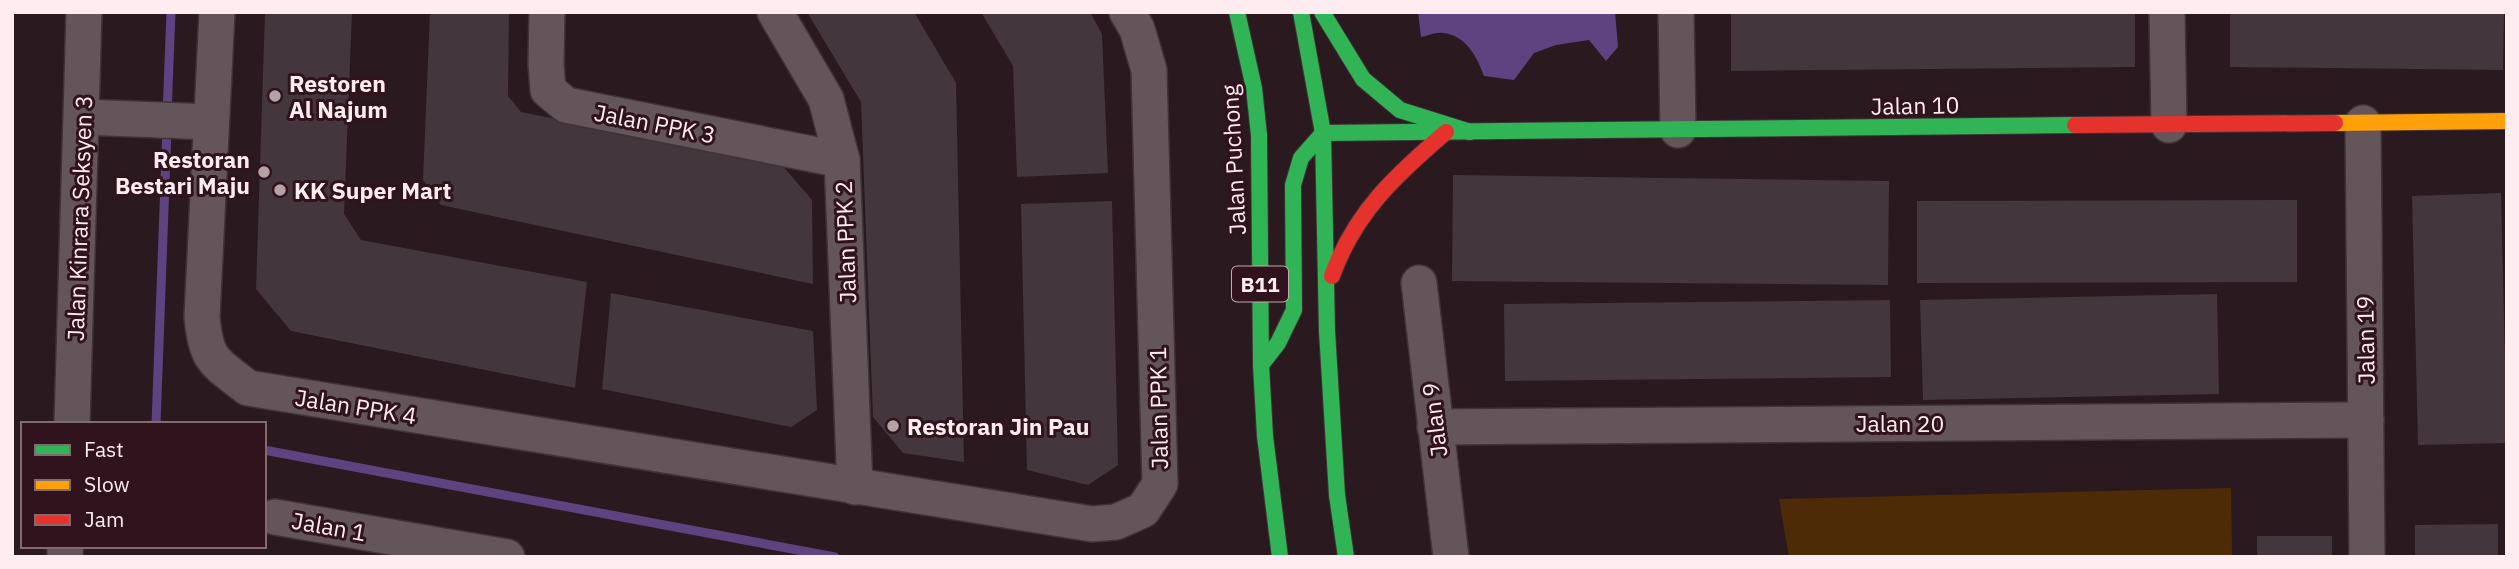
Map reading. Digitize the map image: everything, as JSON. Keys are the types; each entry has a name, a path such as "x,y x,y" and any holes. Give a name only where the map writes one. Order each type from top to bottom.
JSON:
{"main road":[{"name":"Jalan Puchong","path":"1237,12 1254,88 1259,135 1261,365 1265,436 1280,557"},
{"path":"1301,12 1323,133 1328,331 1337,495 1346,557"},
{"path":"1322,12 1363,79 1400,110 1470,132"},
{"path":"1300,110 1323,133"},
{"name":"Jalan 10","path":"1323,133 2507,121"},
{"path":"1328,331 1332,274 1356,222 1391,180 1446,132"},
{"path":"1261,365 1278,343 1294,310 1293,186 1301,158 1323,133"}],"street":[{"name":"Jalan Kinrara Seksyen 3","path":"72,422 95,118 84,12"},
{"name":"Jalan PPK 4","path":"218,12 198,121 202,317 204,339 212,360 248,388 855,487"},
{"name":"Jalan PPK 3","path":"547,12 548,90 566,105 842,160"},
{"name":"Jalan PPK 2","path":"775,12 826,99 842,160 855,487"},
{"name":"Jalan PPK 1","path":"855,487 1092,524 1115,522 1143,510 1160,484 1149,70 1137,29 1127,12"},
{"path":"1676,12 1678,130"},
{"path":"2168,12 2169,125"},
{"path":"95,118 198,121"},
{"name":"Jalan 19","path":"2363,123 2367,557"},
{"name":"Jalan 9","path":"1419,283 1451,557"},
{"name":"Jalan 20","path":"1435,427 2366,420"},
{"name":"Jalan 1","path":"275,517 507,557"}],"shaded area":[{"path":"1418,12 1615,12 1618,47 1606,61 1589,40 1556,45 1534,53 1514,80 1484,76 1470,48 1458,38 1440,33 1421,37"},
{"path":"2231,488 2232,557 1789,557 1779,499"}],"building":[{"path":"265,12 352,12 344,214 361,240 587,282 575,388 291,331 256,289"},
{"path":"430,12 509,12 508,96 521,112 781,164 812,200 813,284 441,205 423,180"},
{"path":"807,12 914,12 956,83 964,462 903,453 873,417 861,102"},
{"path":"981,12 1090,12 1102,34 1108,173 1017,177 1013,66"},
{"path":"1731,12 2135,12 2135,67 1731,71"},
{"path":"2230,12 2504,12 2503,70 2230,67"},
{"path":"1453,175 1889,181 1888,285 1452,281"},
{"path":"2501,193 2507,443 2418,445 2412,196"},
{"path":"2297,200 2297,282 1917,283 1917,201"},
{"path":"1112,201 1118,465 1088,485 1027,470 1021,204"},
{"path":"611,293 813,331 817,410 791,427 602,389"},
{"path":"2217,294 2219,394 1923,400 1920,300"},
{"path":"1890,300 1891,377 1505,381 1504,304"},
{"path":"2498,524 2498,557 2415,557 2415,525"},
{"path":"2257,536 2332,536 2332,557 2257,557"}],"waterway":[{"path":"167,114 171,12"},
{"path":"156,422 167,128"},
{"path":"266,450 835,557"}],"traffic: fast":[{"path":"1237,12 1254,88 1259,135 1261,365 1265,436 1280,557"},
{"path":"1301,12 1323,133 1327,331 1337,495 1346,557"},
{"path":"1322,12 1363,79 1400,110 1470,132"},
{"path":"1323,133 2075,125"},
{"path":"1261,365 1278,343 1294,310 1293,185 1301,158 1323,133"}],"traffic: slow":[{"path":"2335,123 2507,121"}],"traffic: jam":[{"path":"2075,125 2335,123"},
{"path":"1332,276 1352,233 1379,196 1446,132"}],"place":[{"name":"Restoren Al Najum","path":"275,96"},
{"name":"Restoran Bestari Maju","path":"264,172"},
{"name":"KK Super Mart","path":"280,190"},
{"name":"Restoran Jin Pau","path":"893,426"}]}
